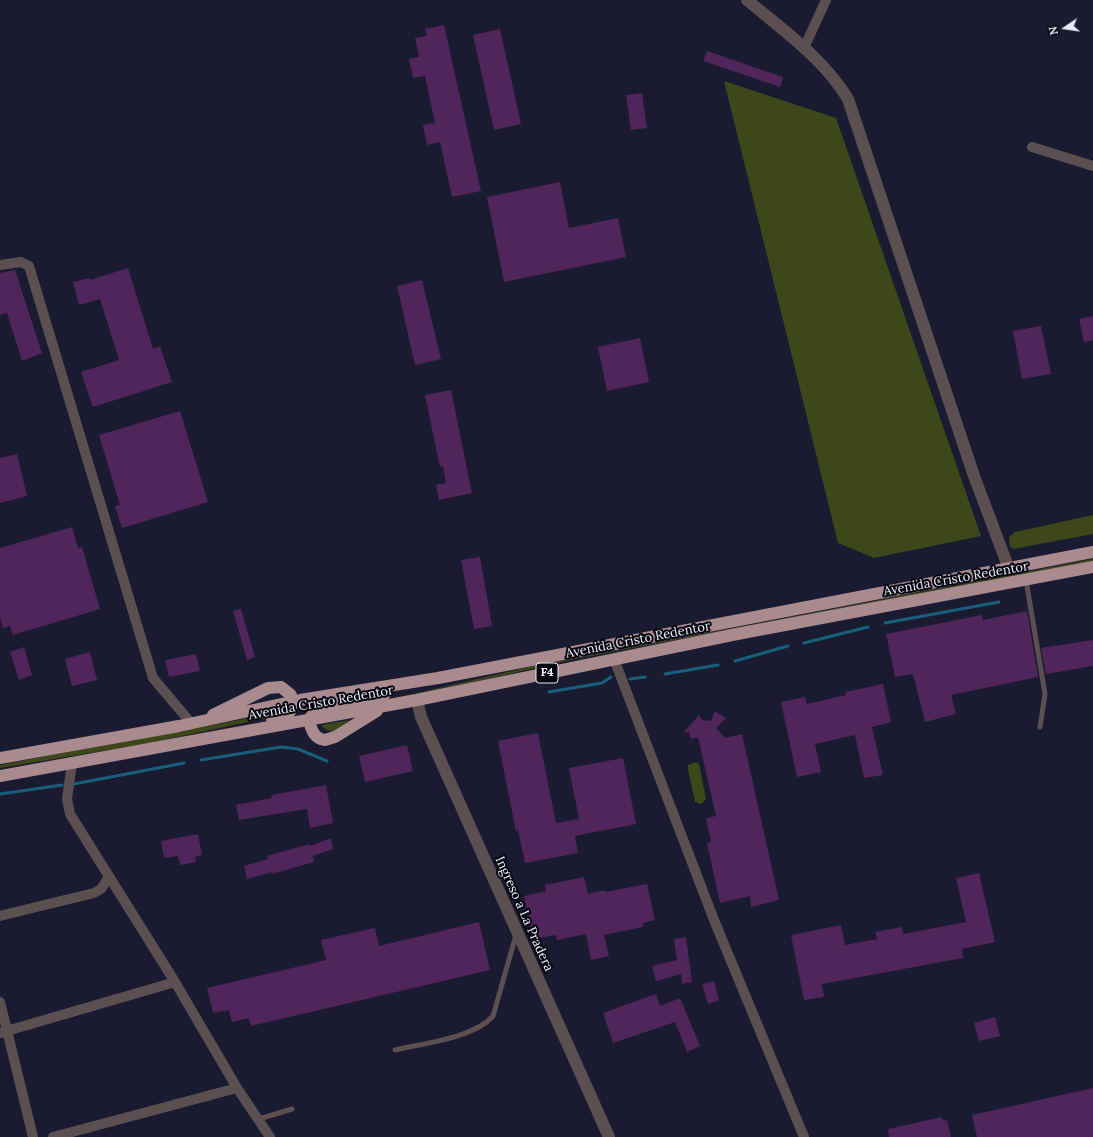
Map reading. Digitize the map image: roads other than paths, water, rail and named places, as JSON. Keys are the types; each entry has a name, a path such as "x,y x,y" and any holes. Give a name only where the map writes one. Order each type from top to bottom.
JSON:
{"highway":[{"name":"Avenida Cristo Redentor","path":"0,758 191,723 292,703 300,700 438,678 1093,552"},
{"name":"Avenida Cristo Redentor","path":"0,776 417,700 614,659 1093,567"},
{"path":"391,704 365,717 329,739 322,740 311,730 309,720 314,712 325,707 408,689 438,678"},
{"path":"188,742 227,728 287,716 292,710 291,696 284,688 277,686 268,688 223,709 205,720"}],"street":[{"path":"747,0 804,48 837,81 848,99 974,476 1008,569"},
{"path":"804,48 826,0"},
{"path":"1032,147 1093,166"},
{"path":"0,266 21,262 29,266 153,678 191,723"},
{"path":"614,659 714,920 804,1137"},
{"name":"Ingreso a La Pradera","path":"417,700 421,717 609,1137"},
{"path":"72,763 67,799 70,814 175,982 237,1088 270,1137"},
{"path":"0,916 94,893 101,890 109,877"},
{"path":"4,1032 175,982"},
{"path":"0,1002 4,1032 33,1137"},
{"path":"53,1137 237,1088"}],"lane":[{"path":"1026,580 1045,694 1040,727"},
{"path":"396,1050 472,1031 487,1023 493,1016 516,932"},
{"path":"259,1119 292,1109"}],"waterway":[{"path":"885,623 999,602"},
{"path":"804,643 868,627"},
{"path":"735,661 788,646"},
{"path":"665,674 718,665"},
{"path":"549,692 602,683 611,677"},
{"path":"630,679 645,677"},
{"path":"201,760 281,747 298,749 327,761"},
{"path":"74,784 184,763"},
{"path":"0,794 62,785"}]}
